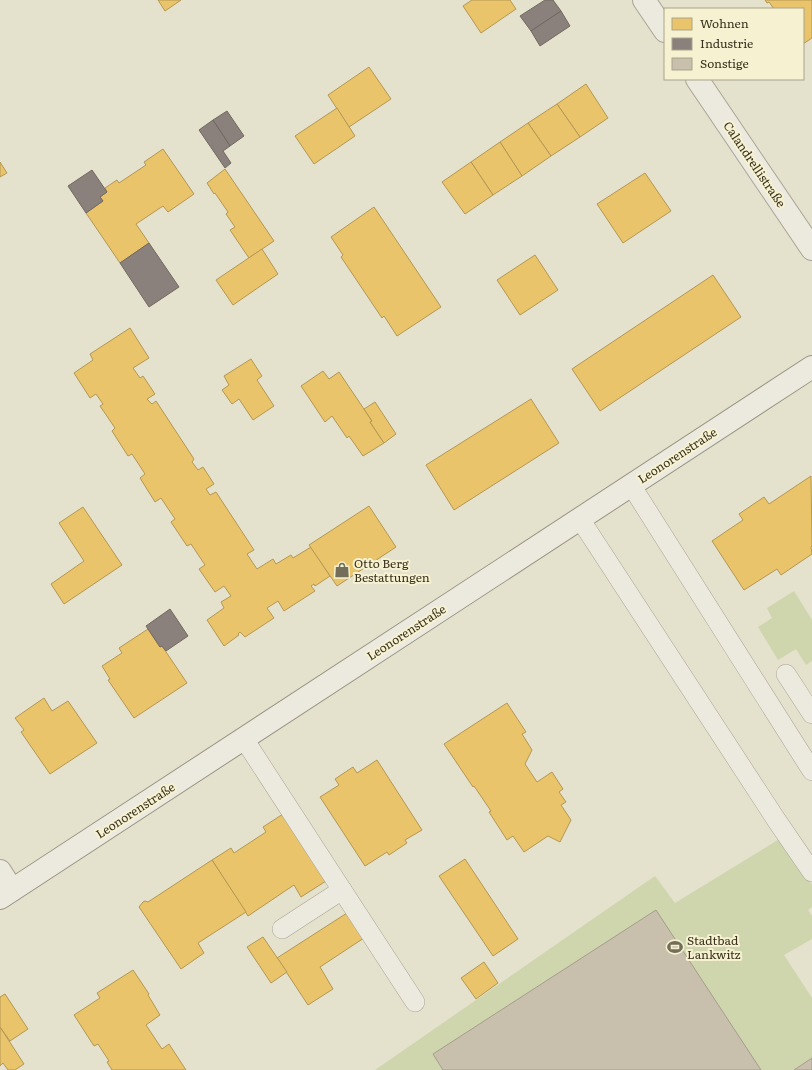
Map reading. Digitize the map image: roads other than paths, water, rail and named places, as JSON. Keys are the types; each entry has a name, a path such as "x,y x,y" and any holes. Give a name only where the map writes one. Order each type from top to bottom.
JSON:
{"main road":[{"path":"644,0 664,30"},
{"name":"Calandrellistraße","path":"698,80 812,249"},
{"name":"Leonorenstraße","path":"6,894 812,367"},
{"path":"0,872 6,894"}],"lane":[{"path":"631,485 812,771"},
{"path":"580,519 777,822 812,872"},
{"path":"786,674 812,714"},
{"path":"244,738 416,1002"},
{"path":"282,929 342,890"}],"place":[{"name":"Otto Berg Bestattungen","path":"342,570"},
{"name":"Stadtbad Lankwitz","path":"675,947"}]}
